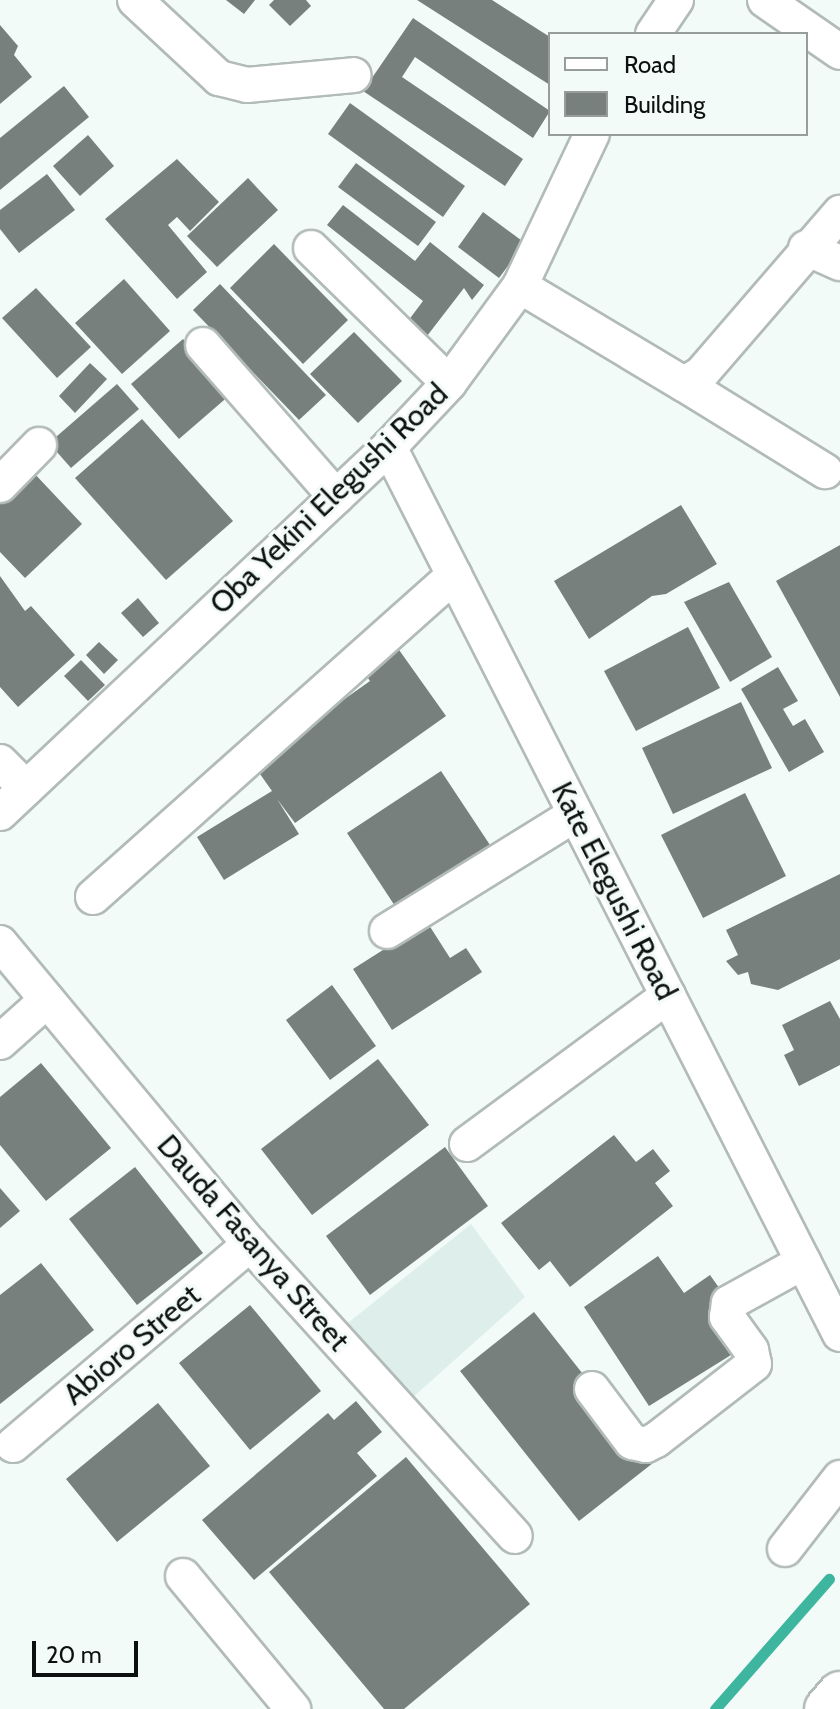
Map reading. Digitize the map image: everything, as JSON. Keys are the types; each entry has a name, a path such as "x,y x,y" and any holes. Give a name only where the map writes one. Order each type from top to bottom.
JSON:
{"highway":[{"path":"827,1709 840,1694"}],"street":[{"path":"135,0 219,78 247,85 354,75"},
{"path":"654,32 676,0"},
{"path":"765,0 840,52"},
{"name":"Oba Yekini Elegushi Road","path":"0,813 389,447 449,383 520,286 591,136"},
{"path":"684,384 701,374 806,248 840,213"},
{"path":"311,248 449,383"},
{"path":"806,248 840,263"},
{"path":"520,286 825,471"},
{"path":"203,345 336,497"},
{"path":"0,485 39,445"},
{"name":"Kate Elegushi Road","path":"389,447 840,1334"},
{"path":"93,897 454,575"},
{"path":"0,762 26,788"},
{"path":"387,931 574,815"},
{"name":"Dauda Fasanya Street","path":"0,943 250,1244 515,1536"},
{"path":"467,1144 668,996"},
{"path":"0,1042 47,1000"},
{"name":"Abioro Street","path":"13,1445 250,1244"},
{"path":"592,1389 632,1442 646,1445 656,1440 754,1364 751,1350 727,1317 729,1303 803,1262"},
{"path":"785,1549 840,1478"},
{"path":"183,1576 293,1709"}],"shaded area":[{"path":"471,1224 525,1297 411,1399 348,1323"}],"building":[{"path":"226,0 255,0 244,14"},
{"path":"274,0 306,0 311,6 290,26 269,5"},
{"path":"417,0 492,0 548,36 548,84"},
{"path":"413,18 548,110 548,114 533,138 415,57 402,77 523,159 505,186 363,91"},
{"path":"0,25 18,46 14,55 32,77 0,104"},
{"path":"64,86 89,117 0,190 0,138"},
{"path":"350,103 465,186 443,217 328,134"},
{"path":"88,135 114,166 80,196 53,166"},
{"path":"177,159 219,202 190,231 177,217 168,225 207,272 177,299 105,219"},
{"path":"356,163 436,222 418,246 338,187"},
{"path":"47,174 75,210 19,253 0,229 0,210"},
{"path":"248,178 278,210 217,267 187,236"},
{"path":"343,205 415,261 430,242 484,285 472,300 464,288 427,336 408,321 423,301 327,225"},
{"path":"483,212 525,243 499,278 458,247"},
{"path":"274,244 348,320 303,364 230,288"},
{"path":"124,279 170,331 122,374 75,323"},
{"path":"220,284 326,395 299,420 193,310"},
{"path":"36,288 91,347 57,378 2,318"},
{"path":"354,332 402,381 358,423 310,374"},
{"path":"183,339 231,394 179,439 131,384"},
{"path":"90,363 107,379 75,413 59,396"},
{"path":"117,384 139,409 71,468 49,443"},
{"path":"142,419 233,521 166,580 75,478"},
{"path":"32,471 82,524 25,578 0,552 0,501"},
{"path":"681,505 717,564 666,594 652,596 589,639 554,581"},
{"path":"840,545 840,697 776,581"},
{"path":"0,576 25,611 31,606 75,655 18,707 0,687"},
{"path":"729,582 772,657 730,682 684,602"},
{"path":"138,598 159,623 143,637 121,613"},
{"path":"688,627 720,688 636,731 604,671"},
{"path":"392,640 446,716 295,823 277,799 299,834 224,880 197,837 272,791 253,764 370,681 359,665"},
{"path":"99,642 118,660 104,674 86,655"},
{"path":"81,660 105,685 88,701 64,676"},
{"path":"778,667 798,701 783,709 793,726 805,719 824,752 789,772 741,689"},
{"path":"741,702 772,768 673,814 642,748"},
{"path":"441,771 490,845 395,906 347,833"},
{"path":"745,793 786,876 703,918 661,835"},
{"path":"840,874 840,959 778,990 751,984 748,972 738,975 726,961 738,955 726,930"},
{"path":"427,922 450,958 466,948 482,972 392,1030 353,969"},
{"path":"332,985 376,1046 330,1080 286,1020"},
{"path":"830,1001 840,1019 840,1065 799,1086 784,1055 794,1050 782,1025"},
{"path":"378,1059 429,1125 312,1215 261,1149"},
{"path":"41,1063 111,1148 46,1201 0,1145 0,1097"},
{"path":"614,1135 636,1162 653,1149 670,1171 655,1183 673,1206 570,1287 550,1261 539,1270 501,1223"},
{"path":"445,1147 488,1206 370,1295 326,1236"},
{"path":"135,1167 203,1253 137,1305 69,1219"},
{"path":"0,1188 20,1211 0,1228"},
{"path":"658,1256 684,1293 710,1275 739,1316 712,1323 731,1355 649,1406 584,1307"},
{"path":"41,1263 94,1330 0,1404 0,1295"},
{"path":"250,1305 321,1391 250,1450 179,1363"},
{"path":"534,1312 653,1463 579,1521 460,1371"},
{"path":"356,1401 382,1432 357,1453 377,1476 254,1580 202,1520 328,1413 334,1420"},
{"path":"158,1403 210,1466 117,1542 66,1479"},
{"path":"406,1457 530,1604 404,1709 384,1709 269,1572"}],"waterway":[{"path":"715,1709 829,1579"}]}
